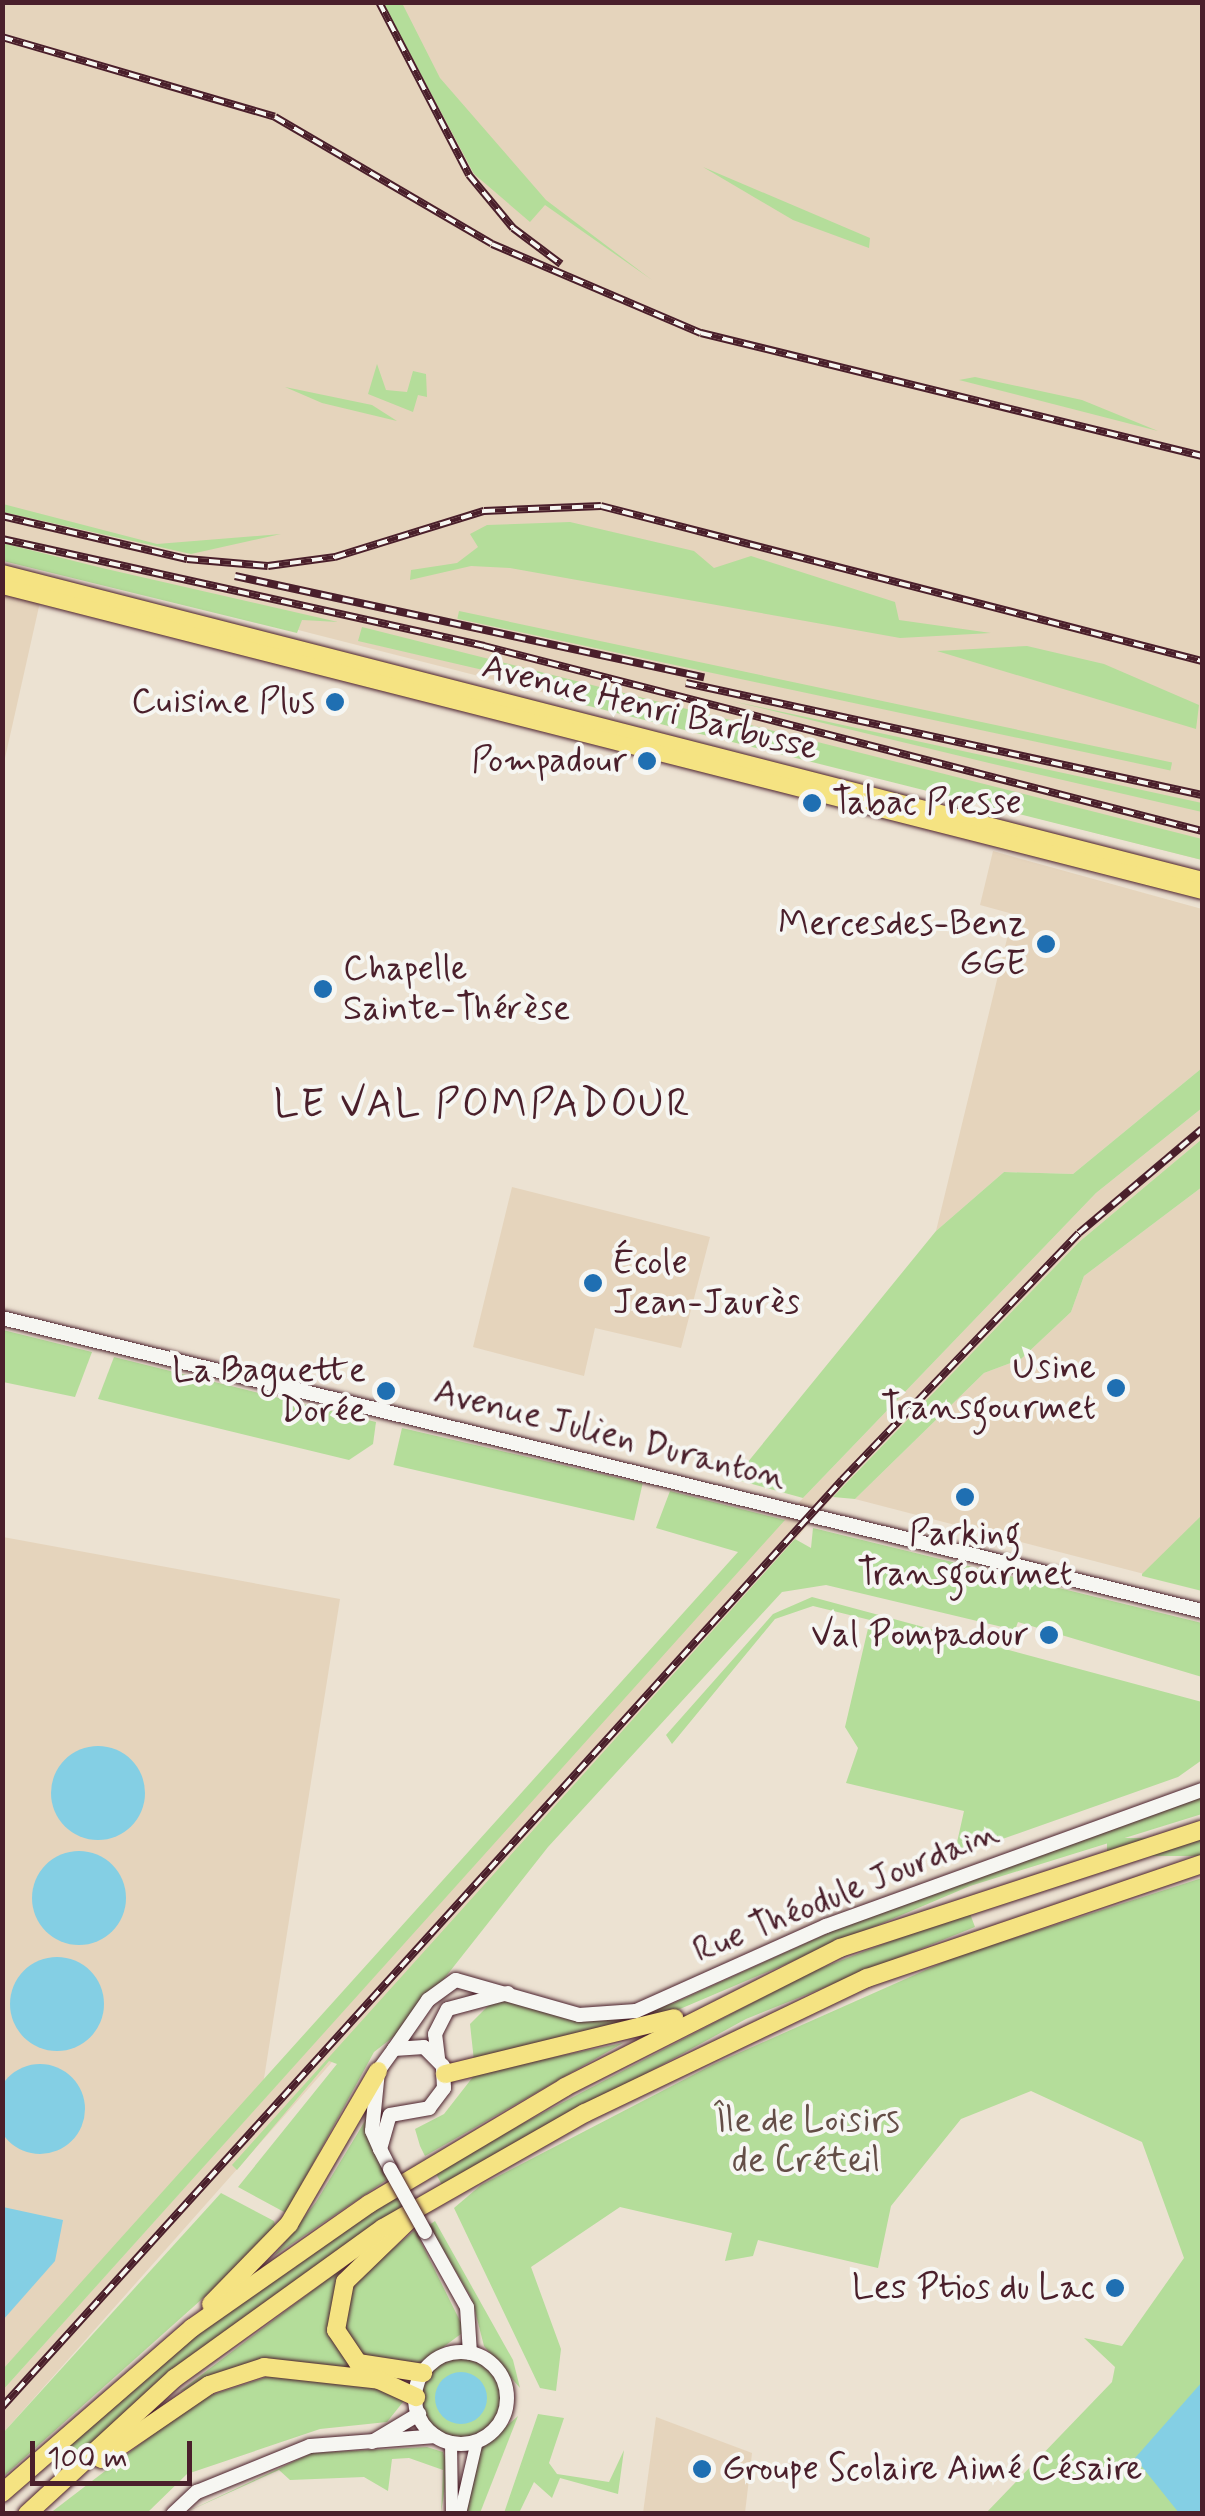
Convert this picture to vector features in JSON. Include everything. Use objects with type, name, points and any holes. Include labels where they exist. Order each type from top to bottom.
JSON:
[{"type":"highway","points":[[192,2328],[435,2161],[699,2014],[840,1948],[1039,1876],[1202,1830]]},
{"type":"highway","points":[[28,2514],[175,2378],[414,2213],[585,2112],[800,2006],[1041,1911],[1200,1865]]},
{"type":"highway","points":[[442,2066],[699,2014]]},
{"type":"highway","points":[[2,2493],[192,2328],[288,2224],[378,2071]]},
{"type":"highway","points":[[414,2213],[345,2282],[336,2330],[358,2363],[423,2373]]},
{"type":"highway","points":[[51,2491],[209,2385],[264,2367],[379,2380],[417,2406]]},
{"type":"main road","points":[[2,572],[86,600]]},
{"type":"main road","points":[[2,586],[86,600]]},
{"type":"main road","name":"Avenue Henri Barbusse","points":[[86,600],[1202,879]]},
{"type":"main road","name":"Avenue Henri Barbusse","points":[[86,600],[384,684],[1202,891]]},
{"type":"main road","points":[[384,684],[406,678]]},
{"type":"main road","name":"Avenue Julien Duranton","points":[[2,1318],[1202,1611]]},
{"type":"main road","name":"Rue Théodule Jourdain","points":[[378,2071],[442,1987],[471,1980],[579,2015],[636,2011],[844,1919],[1202,1790]]},
{"type":"main road","points":[[380,2149],[390,2115],[428,2108],[442,2066],[435,2034],[448,2009],[508,1993]]},
{"type":"main road","points":[[394,2049],[418,2045],[442,2066]]},
{"type":"main road","points":[[378,2071],[372,2131],[467,2307],[470,2353]]},
{"type":"main road","points":[[172,2514],[197,2492],[310,2446],[371,2442],[436,2436],[451,2442],[476,2441],[498,2425],[507,2400],[493,2364],[470,2353],[444,2356],[423,2373],[417,2406],[371,2442]]},
{"type":"main road","points":[[417,2406],[436,2436]]},
{"type":"street","points":[[460,2514],[476,2441]]},
{"type":"street","points":[[451,2442],[452,2514]]},
{"type":"shaded area","points":[[2,3],[1202,3],[1202,860],[3,555]]},
{"type":"shaded area","points":[[3,595],[40,602],[3,767]]},
{"type":"shaded area","points":[[993,851],[1202,909],[1202,1068],[1073,1174],[1004,1172],[936,1231],[1013,914],[980,905]]},
{"type":"shaded area","points":[[1202,1108],[1202,1139],[1079,1242],[833,1497],[3,2433],[3,2390],[803,1498],[1096,1193]]},
{"type":"shaded area","name":"École Jean-Jaurès","points":[[512,1187],[710,1237],[681,1348],[595,1328],[584,1376],[473,1347]]},
{"type":"shaded area","points":[[1202,1187],[1202,1589],[855,1499],[984,1373],[1021,1359],[1071,1312],[1084,1276]]},
{"type":"shaded area","points":[[3,1537],[340,1599],[262,2091],[3,2369]]},
{"type":"shaded area","name":"Groupe Scolaire Aimé Césaire","points":[[656,2417],[752,2453],[745,2513],[643,2513]]},
{"type":"green space","points":[[383,3],[402,3],[440,78],[546,200],[652,280],[545,205],[530,222],[474,174]]},
{"type":"green space","points":[[703,167],[870,238],[869,248],[793,220]]},
{"type":"green space","points":[[377,364],[386,390],[407,392],[413,371],[426,374],[427,397],[418,395],[413,412],[368,394]]},
{"type":"green space","points":[[975,377],[1082,400],[1158,431],[959,380]]},
{"type":"green space","points":[[285,387],[372,405],[397,421],[322,403]]},
{"type":"green space","points":[[3,504],[157,544],[281,534],[191,554],[3,512]]},
{"type":"green space","points":[[570,522],[694,551],[714,568],[751,556],[895,602],[899,620],[991,633],[900,638],[510,568],[471,566],[410,580],[411,570],[457,563],[478,547],[470,534],[487,525]]},
{"type":"green space","points":[[2,543],[338,622],[302,620],[297,633],[3,561]]},
{"type":"green space","points":[[459,611],[1172,763],[1170,770],[457,619]]},
{"type":"green space","points":[[362,627],[1202,839],[1202,860],[557,698],[548,685],[358,641]]},
{"type":"green space","points":[[1027,646],[1104,664],[1199,705],[1196,729],[937,651]]},
{"type":"green space","points":[[732,701],[1202,803],[1202,812],[989,763]]},
{"type":"green space","points":[[1202,1068],[1202,1108],[1096,1193],[803,1498],[734,1479],[936,1231],[1004,1172],[1073,1174]]},
{"type":"green space","points":[[1202,1139],[1202,1187],[1084,1276],[1071,1312],[1021,1359],[984,1373],[855,1499],[833,1497],[1079,1242]]},
{"type":"green space","points":[[3,1330],[92,1352],[75,1397],[3,1382]]},
{"type":"green space","points":[[114,1357],[376,1422],[373,1444],[349,1460],[98,1399]]},
{"type":"green space","points":[[402,1428],[643,1484],[634,1521],[393,1465]]},
{"type":"green space","points":[[670,1491],[785,1520],[3,2390],[3,2369],[738,1552],[656,1528]]},
{"type":"green space","points":[[1202,1515],[1202,1591],[1142,1576],[1142,1574]]},
{"type":"green space","points":[[813,1528],[1202,1623],[1202,1677],[1018,1622],[1015,1630],[826,1585],[782,1592],[548,1847],[406,2027],[374,2052],[286,2213],[238,2187],[337,2064],[329,2061],[237,2170],[232,2165],[795,1539],[811,1548]]},
{"type":"green space","points":[[812,1597],[1202,1702],[1202,1760],[1178,1777],[954,1856],[964,1811],[846,1783],[858,1748],[845,1727],[870,1620],[813,1606],[775,1619],[672,1744],[666,1735],[773,1614]]},
{"type":"green space","points":[[1202,1796],[1202,1814],[970,1886],[654,2020],[474,2061],[470,2024],[496,1998],[598,2021],[674,2003],[877,1911]]},
{"type":"green space","points":[[1107,1838],[1202,1838],[1202,1856],[1107,1856]]},
{"type":"green space","name":"Île de Loisirs de Créteil","points":[[1202,1878],[1202,2513],[986,2513],[1112,2382],[1115,2367],[1084,2338],[1122,2346],[1184,2258],[1142,2142],[1031,2091],[961,2119],[891,2206],[878,2268],[758,2240],[753,2256],[725,2261],[732,2233],[620,2207],[531,2267],[561,2349],[556,2391],[540,2388],[454,2208],[481,2185],[714,2064],[955,1957]]},
{"type":"green space","points":[[969,1911],[975,1927],[746,2019],[442,2185],[434,2170],[811,1972]]},
{"type":"green space","points":[[623,2043],[425,2156],[415,2129],[444,2114],[476,2073]]},
{"type":"green space","points":[[368,2116],[388,2179],[274,2256],[316,2202]]},
{"type":"green space","points":[[221,2193],[274,2221],[277,2232],[3,2477],[3,2433]]},
{"type":"green space","points":[[396,2194],[403,2208],[79,2456],[68,2443],[188,2342]]},
{"type":"green space","points":[[435,2221],[513,2360],[520,2388],[484,2346],[472,2299],[429,2225]]},
{"type":"green space","points":[[415,2230],[465,2331],[419,2365],[392,2369],[356,2352],[342,2321],[353,2282]]},
{"type":"green space","points":[[341,2269],[330,2326],[360,2370],[302,2363],[180,2391]]},
{"type":"green space","points":[[461,2358],[476,2361],[489,2370],[498,2383],[498,2413],[489,2426],[476,2435],[461,2438],[446,2435],[433,2426],[424,2413],[421,2398],[424,2383],[433,2370],[446,2361]]},
{"type":"green space","points":[[270,2376],[402,2389],[407,2397],[387,2422],[320,2429],[187,2474],[147,2513],[49,2514],[199,2399]]},
{"type":"green space","points":[[538,2414],[564,2418],[549,2463],[557,2474],[609,2482],[624,2450],[618,2494],[560,2478],[552,2498],[534,2482],[519,2513],[504,2513]]},
{"type":"green space","points":[[518,2416],[480,2513],[466,2514],[479,2450]]},
{"type":"green space","points":[[427,2447],[443,2452],[448,2468],[441,2513],[443,2470],[409,2458],[392,2459],[388,2491],[364,2477],[290,2480],[279,2470],[182,2514],[312,2453]]},
{"type":"water","points":[[98,1746],[116,1750],[131,1760],[141,1775],[145,1793],[141,1811],[131,1826],[116,1836],[98,1840],[80,1836],[65,1826],[55,1811],[51,1793],[55,1775],[65,1760],[80,1750]]},
{"type":"water","points":[[79,1851],[97,1855],[112,1865],[122,1880],[126,1898],[122,1916],[112,1931],[97,1941],[79,1945],[61,1941],[46,1931],[36,1916],[32,1898],[36,1880],[46,1865],[61,1855]]},
{"type":"water","points":[[57,1957],[75,1961],[90,1971],[100,1986],[104,2004],[100,2022],[90,2037],[75,2047],[57,2051],[39,2047],[24,2037],[14,2022],[10,2004],[14,1986],[24,1971],[39,1961]]},
{"type":"water","points":[[40,2064],[72,2077],[85,2109],[72,2141],[40,2154],[8,2141],[-5,2109],[8,2077]]},
{"type":"water","points":[[3,2207],[63,2220],[55,2261],[3,2320]]},
{"type":"water","points":[[461,2372],[479,2380],[487,2398],[479,2416],[461,2424],[443,2416],[435,2398],[443,2380]]},
{"type":"water","points":[[1202,2382],[1202,2513],[1179,2513],[1135,2458]]},
{"type":"railway","points":[[379,2],[469,175],[513,228],[561,264]]},
{"type":"railway","points":[[2,37],[275,117],[492,244],[701,333],[1202,456]]},
{"type":"railway","points":[[2,516],[187,559],[268,566],[335,557],[484,511],[601,506],[1202,661]]},
{"type":"railway","points":[[2,539],[484,646],[1202,831]]},
{"type":"railway","points":[[235,576],[704,677]]},
{"type":"railway","points":[[686,683],[1202,795]]},
{"type":"railway","points":[[2,2407],[842,1480],[1079,1233],[1202,1129]]},
{"type":"place","name":"Cuisine Plus","points":[[335,702]]},
{"type":"place","name":"Pompadour","points":[[647,761]]},
{"type":"place","name":"Tabac Presse","points":[[812,803]]},
{"type":"place","name":"Mercesdes-Benz GGE","points":[[1046,944]]},
{"type":"place","name":"Chapelle Sainte-Thérèse","points":[[323,989]]},
{"type":"place","name":"École Jean-Jaurès","points":[[593,1283]]},
{"type":"place","name":"Usine Transgourmet","points":[[1116,1388]]},
{"type":"place","name":"La Baguette Dorée","points":[[386,1391]]},
{"type":"place","name":"Parking Transgourmet","points":[[965,1497]]},
{"type":"place","name":"Val Pompadour","points":[[1049,1635]]},
{"type":"place","name":"Les Ptios du Lac","points":[[1115,2288]]},
{"type":"place","name":"Groupe Scolaire Aimé Césaire","points":[[702,2469]]},
{"type":"district","name":"LE VAL POMPADOUR","points":[[483,1105]]}]
